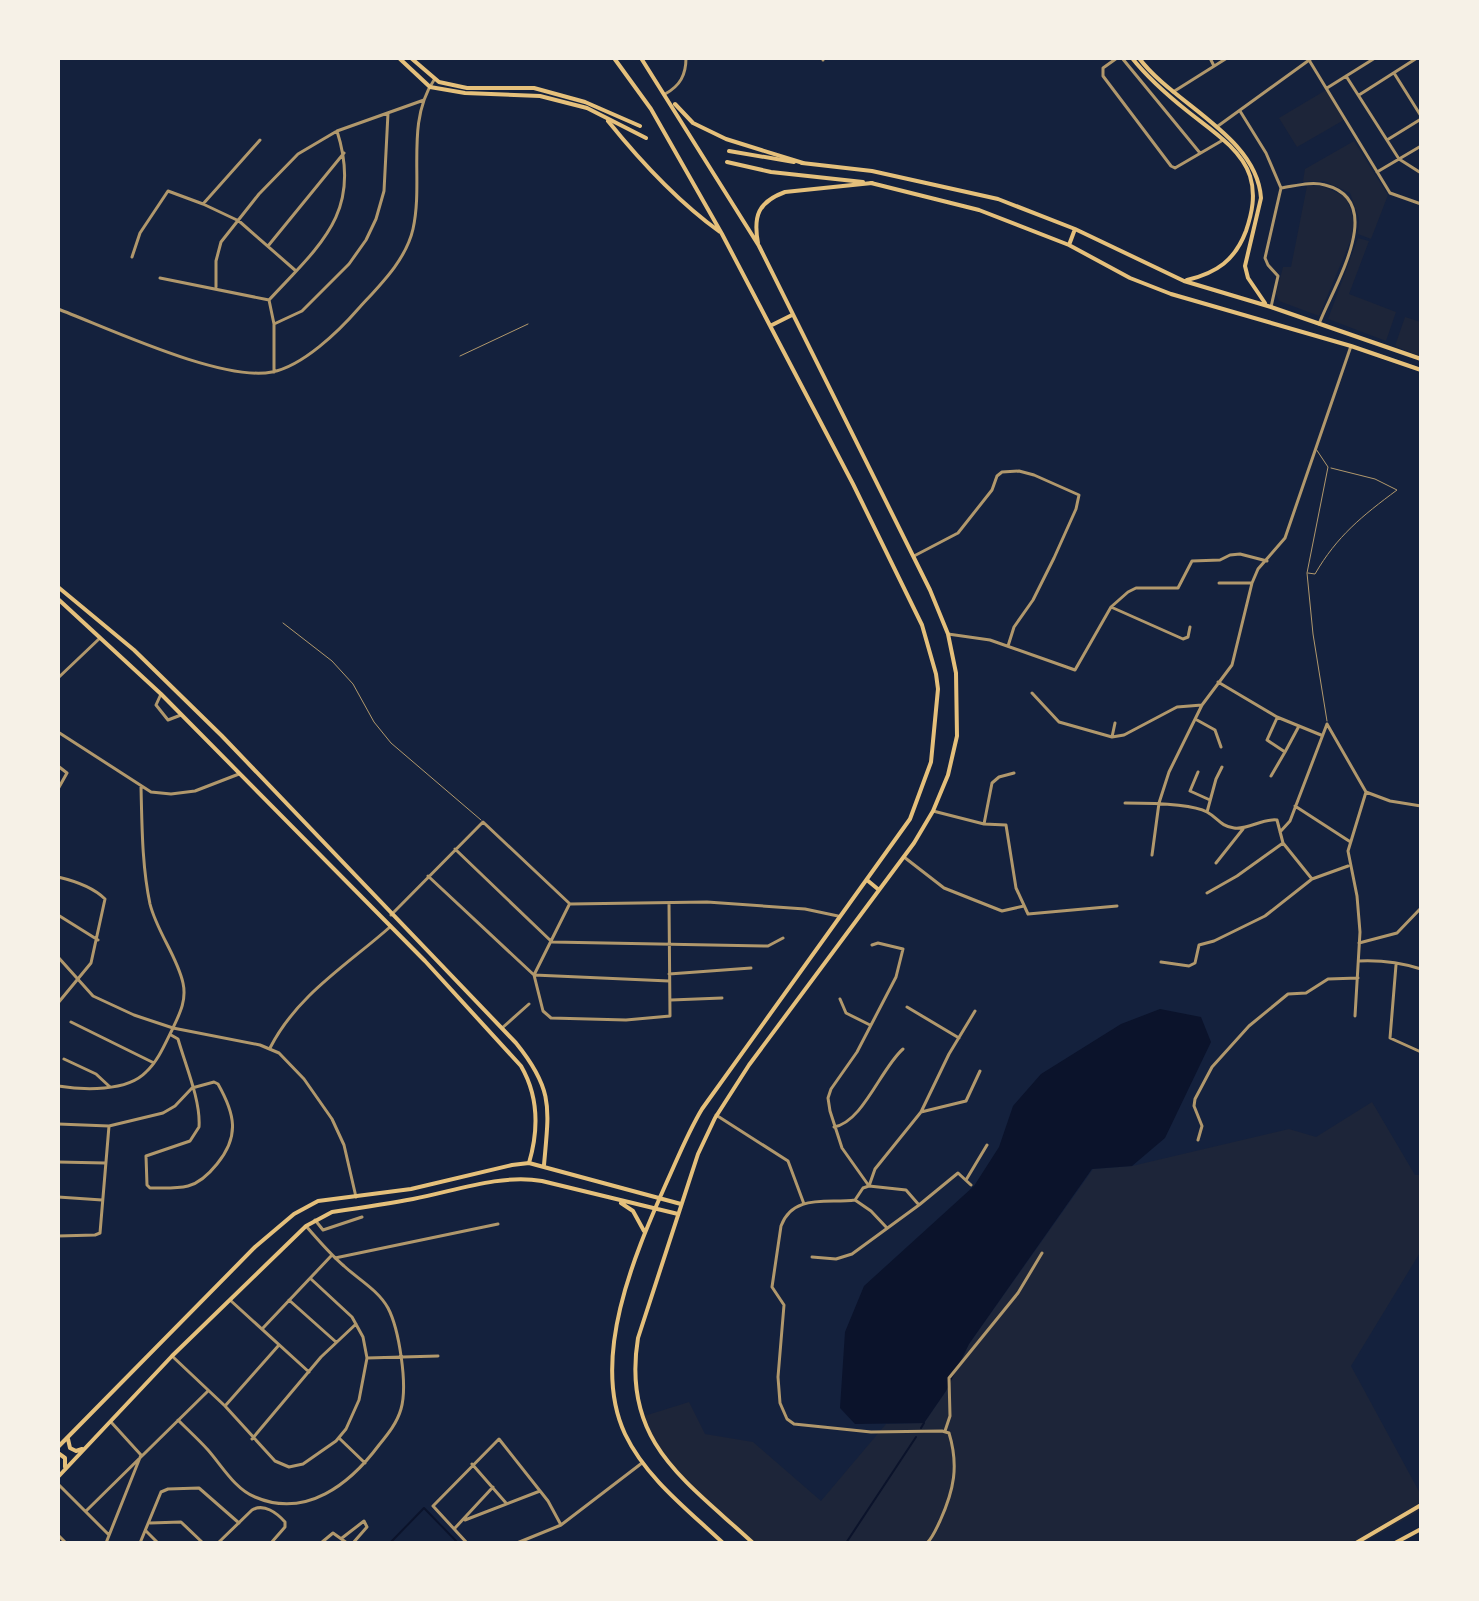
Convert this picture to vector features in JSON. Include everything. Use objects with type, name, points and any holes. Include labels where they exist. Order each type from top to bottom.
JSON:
[{"type":"main road","points":[[399,58],[430,87],[465,93],[540,96],[587,108],[646,138]]},
{"type":"main road","points":[[411,58],[434,80],[467,88],[534,88],[585,102],[640,126]]},
{"type":"main road","points":[[614,58],[651,109],[772,326],[915,609],[936,674],[934,741],[926,779],[910,819],[685,1137],[644,1231],[622,1306],[612,1379],[619,1419],[642,1463],[723,1543]]},
{"type":"main road","points":[[641,58],[759,246],[930,590],[948,634],[958,692],[957,741],[948,775],[933,811],[904,857],[749,1065],[716,1115],[698,1154],[638,1338],[635,1355],[636,1399],[640,1416],[660,1454],[674,1471],[753,1543]]},
{"type":"main road","points":[[1132,58],[1152,81],[1223,140],[1249,173],[1254,199],[1239,250],[1212,271],[1184,281]]},
{"type":"main road","points":[[1139,58],[1245,157],[1261,189],[1259,211],[1245,266],[1248,278],[1269,306]]},
{"type":"main road","points":[[666,96],[699,127],[726,139],[803,163]]},
{"type":"main road","points":[[608,121],[654,175],[692,212],[722,234]]},
{"type":"main road","points":[[729,151],[901,177],[998,199],[1075,229],[1184,281],[1269,306],[1421,359]]},
{"type":"main road","points":[[727,162],[771,172],[872,183],[979,210],[1069,245],[1130,278],[1171,294],[1351,346],[1421,370]]},
{"type":"main road","points":[[898,189],[901,177]]},
{"type":"main road","points":[[759,246],[755,225],[762,205],[771,197],[785,192],[872,183]]},
{"type":"main road","points":[[1069,245],[1075,229]]},
{"type":"main road","points":[[772,326],[792,315]]},
{"type":"main road","points":[[58,587],[134,650],[222,736],[502,1028],[533,1066],[549,1104],[544,1165]]},
{"type":"main road","points":[[58,599],[161,694],[425,961],[505,1048],[527,1076],[534,1097],[536,1122],[529,1163]]},
{"type":"main road","points":[[211,746],[222,736]]},
{"type":"main road","points":[[867,880],[879,890]]},
{"type":"main road","points":[[425,961],[433,954]]},
{"type":"main road","points":[[58,1447],[215,1286],[277,1227],[313,1202],[411,1189],[529,1163],[681,1204]]},
{"type":"main road","points":[[58,1477],[172,1356],[306,1226],[332,1212],[510,1179],[542,1181],[678,1214]]},
{"type":"main road","points":[[617,1201],[633,1211],[644,1231]]},
{"type":"main road","points":[[70,1435],[70,1448],[79,1451],[84,1448]]},
{"type":"main road","points":[[58,1453],[66,1461],[63,1471]]},
{"type":"main road","points":[[1356,1543],[1421,1505]]},
{"type":"main road","points":[[1395,1543],[1421,1529]]},
{"type":"street","points":[[666,96],[679,84],[686,69],[686,58]]},
{"type":"street","points":[[1200,153],[1119,58],[1103,68],[1103,76],[1168,163],[1175,168],[1223,140]]},
{"type":"street","points":[[1210,58],[1214,66]]},
{"type":"street","points":[[1173,92],[1227,58]]},
{"type":"street","points":[[1325,89],[1375,58]]},
{"type":"street","points":[[1359,95],[1417,58],[1421,64]]},
{"type":"street","points":[[1216,127],[1311,59],[1325,89],[1391,194],[1421,204]]},
{"type":"street","points":[[1387,140],[1421,117],[1394,73]]},
{"type":"street","points":[[1346,76],[1399,159],[1421,173]]},
{"type":"street","points":[[58,309],[214,368],[253,373],[274,372],[334,337],[387,278],[409,244],[414,226],[417,146],[424,100],[434,80]]},
{"type":"street","points":[[1147,88],[1152,81]]},
{"type":"street","points":[[216,287],[217,253],[221,242],[259,194],[298,154],[337,131],[424,100]]},
{"type":"street","points":[[1240,111],[1266,153],[1281,188],[1265,258],[1278,276],[1269,306]]},
{"type":"street","points":[[274,324],[302,311],[349,264],[366,240],[384,191],[388,113]]},
{"type":"street","points":[[269,300],[323,238],[340,210],[347,171],[337,131]]},
{"type":"street","points":[[203,204],[260,140]]},
{"type":"street","points":[[1377,172],[1420,147]]},
{"type":"street","points":[[268,246],[344,152]]},
{"type":"street","points":[[1281,188],[1324,184],[1345,193],[1353,206],[1355,235],[1319,324]]},
{"type":"street","points":[[132,257],[140,233],[164,193],[170,192],[239,221],[296,271]]},
{"type":"street","points":[[160,278],[269,300]]},
{"type":"street","points":[[269,300],[274,324],[274,372]]},
{"type":"street","points":[[1152,855],[1159,803],[1169,772],[1202,705],[1234,660],[1252,583],[1285,538],[1351,346]]},
{"type":"street","points":[[912,557],[958,533],[992,490],[997,476],[1002,472],[1019,471],[1034,475],[1079,495],[1054,558],[1033,600],[1014,627],[1008,646]]},
{"type":"street","points":[[948,634],[971,636],[1008,646],[1075,670],[1111,607],[1134,589],[1178,588],[1192,561],[1220,560],[1240,554],[1267,561]]},
{"type":"street","points":[[1219,583],[1252,583]]},
{"type":"street","points":[[1111,607],[1183,639],[1188,637],[1190,627]]},
{"type":"street","points":[[58,678],[100,638]]},
{"type":"street","points":[[1218,682],[1277,717],[1322,736]]},
{"type":"street","points":[[1032,693],[1059,722],[1112,737],[1124,735],[1177,707],[1202,705]]},
{"type":"street","points":[[161,694],[156,705],[168,720],[181,715]]},
{"type":"street","points":[[1277,717],[1267,740],[1285,752]]},
{"type":"street","points":[[1195,719],[1215,730],[1221,747]]},
{"type":"street","points":[[1112,737],[1115,723]]},
{"type":"street","points":[[1280,832],[1290,821],[1327,724]]},
{"type":"street","points":[[1327,724],[1366,792],[1390,801],[1421,806]]},
{"type":"street","points":[[1271,776],[1299,726]]},
{"type":"street","points":[[58,732],[141,787],[161,793],[210,788],[239,774]]},
{"type":"street","points":[[58,766],[67,773],[58,789]]},
{"type":"street","points":[[1207,812],[1222,767]]},
{"type":"street","points":[[1198,772],[1190,791],[1210,800]]},
{"type":"street","points":[[984,824],[992,783],[999,777],[1014,773]]},
{"type":"street","points":[[58,1086],[87,1089],[137,1080],[154,1063],[183,1006],[185,995],[177,966],[151,905],[141,787]]},
{"type":"street","points":[[1355,1016],[1359,943],[1357,896],[1348,851],[1366,792]]},
{"type":"street","points":[[1125,803],[1159,803],[1207,812],[1219,824],[1243,829],[1277,820],[1283,843],[1312,879]]},
{"type":"street","points":[[1295,806],[1350,841]]},
{"type":"street","points":[[933,811],[1008,827],[1011,866],[1027,913],[1117,906]]},
{"type":"street","points":[[391,915],[483,822],[570,904],[707,902],[805,909],[839,917]]},
{"type":"street","points":[[1216,863],[1243,829]]},
{"type":"street","points":[[1207,893],[1283,843]]},
{"type":"street","points":[[455,849],[552,942],[768,946],[783,938]]},
{"type":"street","points":[[904,857],[944,888],[1002,911],[1024,906]]},
{"type":"street","points":[[1161,962],[1189,966],[1195,963],[1199,945],[1265,916],[1312,879],[1349,866]]},
{"type":"street","points":[[428,876],[534,975],[543,1011],[551,1018],[626,1020],[670,1016],[669,903]]},
{"type":"street","points":[[58,877],[77,882],[105,899],[91,963],[58,1003]]},
{"type":"street","points":[[534,975],[570,904]]},
{"type":"street","points":[[1359,943],[1397,933],[1421,908]]},
{"type":"street","points":[[58,915],[98,940]]},
{"type":"street","points":[[270,1048],[296,1007],[321,982],[390,927]]},
{"type":"street","points":[[869,1186],[846,1155],[828,1104],[829,1093],[857,1052],[898,974],[904,952],[902,949],[872,945]]},
{"type":"street","points":[[58,957],[77,981],[103,1001],[150,1022],[270,1048],[292,1065],[332,1119],[344,1145],[356,1197]]},
{"type":"street","points":[[1359,961],[1383,960],[1421,969]]},
{"type":"street","points":[[1396,965],[1390,1038],[1421,1052]]},
{"type":"street","points":[[669,974],[751,968]]},
{"type":"street","points":[[534,975],[669,981]]},
{"type":"street","points":[[1198,1140],[1202,1126],[1194,1106],[1195,1099],[1212,1067],[1249,1026],[1288,994],[1306,993],[1328,979],[1358,978]]},
{"type":"street","points":[[671,1000],[722,998]]},
{"type":"street","points":[[840,999],[846,1013],[870,1025]]},
{"type":"street","points":[[502,1028],[529,1004]]},
{"type":"street","points":[[907,1007],[960,1039]]},
{"type":"street","points":[[869,1186],[875,1169],[921,1112],[949,1054],[975,1011]]},
{"type":"street","points":[[71,1022],[154,1063]]},
{"type":"street","points":[[58,1124],[109,1126],[170,1110],[192,1088],[214,1082],[218,1084],[233,1124],[230,1145],[208,1175],[196,1184],[178,1188],[148,1187],[146,1156],[190,1141],[198,1131],[199,1115],[192,1088],[178,1039],[169,1035]]},
{"type":"street","points":[[834,1127],[844,1125],[856,1112],[903,1049]]},
{"type":"street","points":[[64,1059],[96,1074],[110,1087]]},
{"type":"street","points":[[921,1112],[966,1101],[980,1071]]},
{"type":"street","points":[[716,1115],[788,1161],[804,1204]]},
{"type":"street","points":[[58,1236],[99,1234],[109,1126]]},
{"type":"street","points":[[966,1180],[987,1145]]},
{"type":"street","points":[[58,1162],[105,1163]]},
{"type":"street","points":[[812,1257],[836,1259],[848,1256],[958,1173],[971,1185]]},
{"type":"street","points":[[855,1200],[863,1188],[869,1186],[906,1190],[919,1205]]},
{"type":"street","points":[[58,1197],[102,1200]]},
{"type":"street","points":[[887,1228],[855,1200],[813,1200],[782,1221],[772,1287],[784,1305],[778,1377],[780,1403],[785,1416],[794,1424],[855,1430],[949,1433],[953,1449],[953,1489],[927,1543]]},
{"type":"street","points":[[315,1220],[323,1230],[362,1217]]},
{"type":"street","points":[[262,1329],[333,1256],[498,1224]]},
{"type":"street","points":[[178,1420],[239,1486],[255,1497],[276,1503],[298,1504],[322,1496],[366,1463],[391,1430],[401,1408],[404,1386],[402,1358],[387,1307],[306,1226]]},
{"type":"street","points":[[945,1431],[950,1416],[949,1378],[1018,1293],[1042,1253]]},
{"type":"street","points":[[172,1356],[225,1406],[275,1461],[289,1467],[303,1464],[339,1438],[359,1400],[367,1358],[363,1337],[352,1317],[311,1279]]},
{"type":"street","points":[[230,1300],[309,1372]]},
{"type":"street","points":[[289,1300],[336,1342]]},
{"type":"street","points":[[252,1439],[336,1342],[356,1324]]},
{"type":"street","points":[[225,1406],[279,1345]]},
{"type":"street","points":[[367,1358],[438,1356]]},
{"type":"street","points":[[86,1511],[208,1391]]},
{"type":"street","points":[[109,1420],[141,1455]]},
{"type":"street","points":[[339,1438],[366,1463]]},
{"type":"street","points":[[467,1543],[433,1506],[472,1464],[501,1439],[561,1525]]},
{"type":"street","points":[[106,1543],[141,1455]]},
{"type":"street","points":[[517,1543],[561,1525],[642,1463]]},
{"type":"street","points":[[472,1464],[507,1504]]},
{"type":"street","points":[[58,1484],[110,1537]]},
{"type":"street","points":[[140,1543],[163,1490],[196,1487],[239,1523]]},
{"type":"street","points":[[454,1529],[493,1487]]},
{"type":"street","points":[[465,1520],[540,1491]]},
{"type":"street","points":[[218,1543],[255,1508],[269,1510],[283,1519],[286,1525],[271,1543]]},
{"type":"street","points":[[150,1523],[179,1521],[203,1543]]},
{"type":"street","points":[[342,1538],[364,1521],[366,1527],[353,1543]]},
{"type":"street","points":[[146,1531],[158,1543]]},
{"type":"street","points":[[321,1543],[331,1534],[347,1543]]},
{"type":"street","points":[[58,1536],[66,1543]]},
{"type":"street","points":[[434,1543],[443,1543]]},
{"type":"lane","points":[[460,356],[528,324]]},
{"type":"lane","points":[[1307,573],[1315,573],[1328,551],[1349,527],[1397,490],[1375,479],[1328,467],[1315,448]]},
{"type":"lane","points":[[1327,724],[1307,573],[1328,467]]},
{"type":"lane","points":[[283,623],[332,661],[353,684],[380,730],[397,750],[483,822]]},
{"type":"shaded area","points":[[1326,90],[1344,120],[1297,147],[1279,118]]},
{"type":"shaded area","points":[[1354,141],[1388,195],[1371,239],[1358,234],[1359,218],[1350,193],[1324,181],[1303,181],[1305,169]]},
{"type":"shaded area","points":[[1307,186],[1322,186],[1346,197],[1354,220],[1353,235],[1319,316],[1279,301],[1276,294],[1283,267],[1291,267]]},
{"type":"shaded area","points":[[1358,238],[1369,241],[1349,294],[1396,312],[1386,341],[1328,319]]},
{"type":"shaded area","points":[[1405,317],[1421,322],[1421,357],[1395,346]]},
{"type":"shaded area","points":[[1160,1009],[1201,1017],[1211,1042],[1165,1138],[1132,1166],[1092,1169],[969,1344],[946,1391],[924,1423],[855,1424],[840,1408],[845,1332],[864,1286],[974,1186],[999,1147],[1013,1106],[1041,1074],[1121,1024]]},
{"type":"shaded area","points":[[1372,1102],[1415,1175],[1421,1175],[1421,1251],[1351,1366],[1421,1495],[1421,1510],[1363,1543],[753,1543],[676,1470],[641,1417],[689,1402],[705,1434],[753,1442],[821,1501],[886,1424],[924,1423],[946,1391],[969,1344],[1093,1169],[1132,1166],[1289,1129],[1316,1137]]},
{"type":"waterway","points":[[921,1428],[924,1423]]},
{"type":"waterway","points":[[846,1543],[916,1437]]},
{"type":"waterway","points":[[390,1543],[424,1508],[458,1543]]}]
